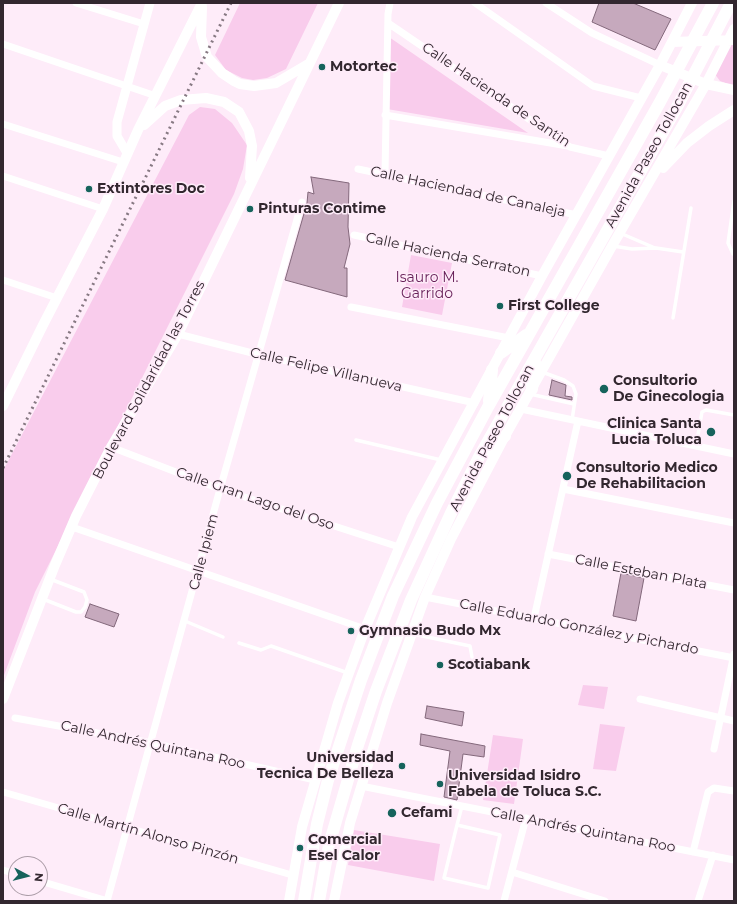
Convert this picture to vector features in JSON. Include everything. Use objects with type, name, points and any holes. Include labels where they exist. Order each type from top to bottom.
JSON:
[{"type":"highway","name":"Avenida Paseo Tollocan","points":[[304,901],[317,824],[323,802],[364,673],[393,596],[437,503],[488,407],[528,333],[660,102],[713,3]]},
{"type":"highway","name":"Avenida Paseo Tollocan","points":[[319,901],[329,845],[341,799],[376,691],[411,600],[479,457],[677,106],[731,3]]},
{"type":"highway","points":[[501,353],[528,333]]},
{"type":"highway","points":[[531,391],[536,355]]},
{"type":"highway","points":[[488,407],[492,370]]},
{"type":"highway","points":[[479,457],[505,436]]},
{"type":"main road","points":[[202,3],[201,37],[207,57],[222,73],[234,81],[240,84],[254,86],[276,83],[310,62]]},
{"type":"main road","points":[[3,406],[7,391],[103,209],[138,130],[202,3]]},
{"type":"main road","name":"Boulevard Solidaridad las Torres","points":[[3,699],[72,527],[111,447],[178,334],[248,186],[340,3]]},
{"type":"main road","points":[[289,901],[292,875],[302,828],[315,780],[349,673],[365,629],[399,547],[418,505],[442,460],[475,403],[542,276],[660,65],[692,3]]},
{"type":"main road","name":"Avenida Paseo Tollocan","points":[[334,901],[350,823],[412,633],[425,597],[463,514],[612,246],[653,178],[731,41],[734,29]]},
{"type":"main road","points":[[672,42],[731,41]]},
{"type":"main road","points":[[660,65],[706,84],[734,90]]},
{"type":"main road","points":[[138,130],[157,112],[172,103],[198,98],[214,99],[232,106],[242,116],[252,140],[248,186]]},
{"type":"main road","points":[[653,178],[687,143],[709,126],[733,112]]},
{"type":"street","points":[[76,3],[144,24]]},
{"type":"street","points":[[125,158],[116,130],[150,3]]},
{"type":"street","points":[[385,174],[385,115],[390,3]]},
{"type":"street","points":[[475,3],[593,86],[641,98]]},
{"type":"street","points":[[546,3],[592,33],[660,65]]},
{"type":"street","name":"Calle Hacienda de Santin","points":[[388,23],[570,147],[609,156]]},
{"type":"street","points":[[3,44],[156,96]]},
{"type":"street","points":[[385,115],[570,147]]},
{"type":"street","points":[[3,124],[125,158]]},
{"type":"street","name":"Calle Haciendad de Canaleja","points":[[358,169],[577,215]]},
{"type":"street","points":[[3,176],[103,209]]},
{"type":"street","name":"Calle Ipiem","points":[[107,901],[186,621],[220,489],[260,355],[302,202]]},
{"type":"street","name":"Calle Hacienda Serraton","points":[[354,235],[542,276]]},
{"type":"street","points":[[3,280],[57,298]]},
{"type":"street","points":[[351,307],[509,338]]},
{"type":"street","name":"Calle Felipe Villanueva","points":[[178,334],[260,355],[475,403]]},
{"type":"street","points":[[521,410],[734,454]]},
{"type":"street","points":[[534,618],[563,489],[575,421]]},
{"type":"street","name":"Calle Gran Lago del Oso","points":[[111,447],[220,489],[399,547]]},
{"type":"street","points":[[563,489],[734,523]]},
{"type":"street","points":[[72,527],[199,573],[365,629]]},
{"type":"street","name":"Calle Esteban Plata","points":[[548,554],[734,590]]},
{"type":"street","name":"Calle Eduardo González y Pichardo","points":[[425,597],[734,656]]},
{"type":"street","points":[[714,749],[734,656]]},
{"type":"street","points":[[640,699],[734,720]]},
{"type":"street","name":"Calle Andrés Quintana Roo","points":[[15,718],[152,743],[315,780]]},
{"type":"street","name":"Calle Andrés Quintana Roo","points":[[361,786],[734,860]]},
{"type":"street","points":[[693,852],[708,792],[714,788],[734,792]]},
{"type":"street","name":"Calle Martín Alonso Pinzón","points":[[3,792],[127,829],[292,875]]},
{"type":"street","points":[[504,901],[526,818]]},
{"type":"street","points":[[698,901],[713,855]]},
{"type":"street","points":[[512,872],[605,901]]},
{"type":"street","points":[[48,883],[107,901]]},
{"type":"lane","points":[[733,254],[728,242],[734,201]]},
{"type":"lane","points":[[673,318],[691,208]]},
{"type":"lane","points":[[620,232],[656,248]]},
{"type":"lane","points":[[612,246],[632,249],[656,248],[684,252]]},
{"type":"lane","points":[[542,372],[564,380],[573,386],[576,394],[574,404],[575,421]]},
{"type":"lane","points":[[531,391],[574,404]]},
{"type":"lane","points":[[695,447],[702,412],[706,410],[734,415]]},
{"type":"lane","points":[[356,440],[442,460]]},
{"type":"lane","points":[[42,599],[76,612],[82,612],[85,607],[87,600],[84,592],[50,579]]},
{"type":"lane","points":[[186,621],[223,637]]},
{"type":"lane","points":[[412,633],[470,646],[472,657]]},
{"type":"lane","points":[[239,643],[261,650],[271,646],[349,673]]},
{"type":"lane","points":[[457,825],[500,835],[488,888],[444,878],[457,825],[462,806]]},
{"type":"green space","points":[[240,3],[318,3],[286,69],[267,78],[253,80],[242,78],[226,70],[215,55]]},
{"type":"green space","points":[[389,37],[528,133],[387,109]]},
{"type":"green space","points":[[734,43],[734,86],[720,81],[714,73],[730,44]]},
{"type":"green space","points":[[200,107],[215,109],[232,123],[247,145],[243,169],[234,194],[35,592],[3,678],[3,471],[189,115]]},
{"type":"green space","name":"Isauro M. Garrido","points":[[411,255],[452,263],[442,315],[402,307]]},
{"type":"green space","points":[[583,685],[608,687],[604,709],[578,705]]},
{"type":"green space","points":[[600,724],[625,727],[616,771],[593,769]]},
{"type":"green space","points":[[493,735],[523,739],[514,804],[483,800]]},
{"type":"green space","points":[[354,830],[440,844],[434,881],[348,865]]},
{"type":"building","points":[[599,3],[633,3],[671,19],[655,50],[592,22]]},
{"type":"building","points":[[311,177],[349,183],[348,227],[350,244],[344,268],[347,268],[347,297],[285,280],[307,203],[308,192],[314,194]]},
{"type":"building","points":[[552,380],[566,385],[565,396],[572,397],[572,400],[549,395]]},
{"type":"building","points":[[621,573],[644,578],[636,621],[613,616]]},
{"type":"building","points":[[90,604],[119,614],[114,627],[85,617]]},
{"type":"building","points":[[427,706],[464,712],[462,726],[425,718]]},
{"type":"building","points":[[421,734],[485,746],[484,757],[463,754],[457,800],[444,797],[450,751],[420,745]]},
{"type":"railway","points":[[3,468],[231,3]]},
{"type":"place","name":"Motortec","points":[[322,67]]},
{"type":"place","name":"Extintores Doc","points":[[89,189]]},
{"type":"place","name":"Pinturas Contime","points":[[250,209]]},
{"type":"place","name":"First College","points":[[500,306]]},
{"type":"place","name":"Consultorio De Ginecologia","points":[[604,389]]},
{"type":"place","name":"Clinica Santa Lucia Toluca","points":[[711,432]]},
{"type":"place","name":"Consultorio Medico De Rehabilitacion","points":[[567,476]]},
{"type":"place","name":"Gymnasio Budo Mx","points":[[351,631]]},
{"type":"place","name":"Scotiabank","points":[[440,665]]},
{"type":"place","name":"Universidad Tecnica De Belleza","points":[[402,766]]},
{"type":"place","name":"Universidad Isidro Fabela de Toluca S.C.","points":[[440,784]]},
{"type":"place","name":"Cefami","points":[[392,813]]},
{"type":"place","name":"Comercial Esel Calor","points":[[300,848]]}]
